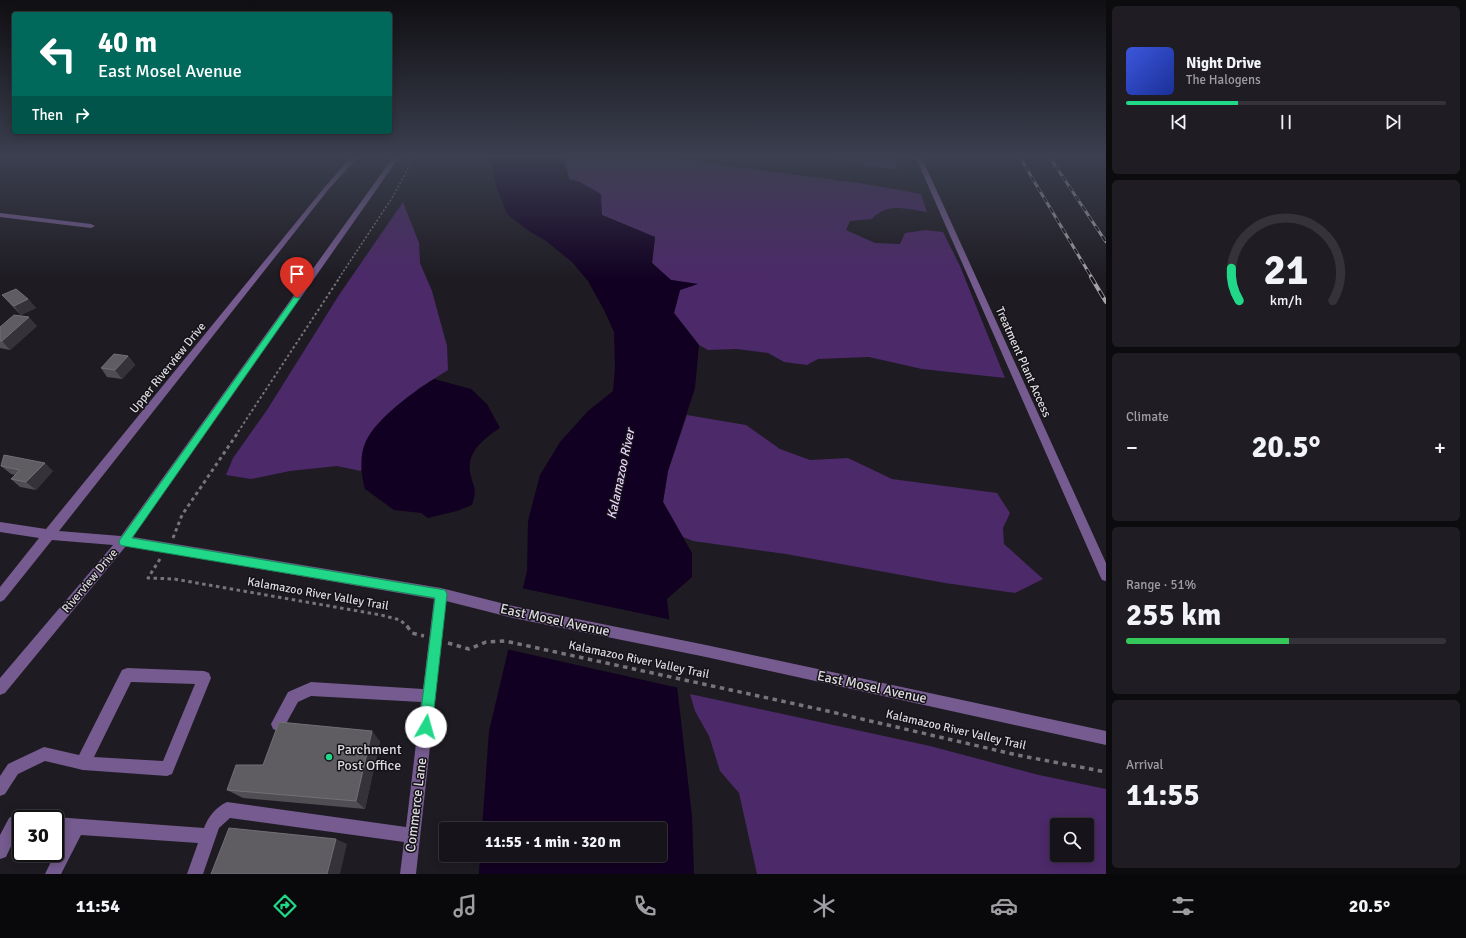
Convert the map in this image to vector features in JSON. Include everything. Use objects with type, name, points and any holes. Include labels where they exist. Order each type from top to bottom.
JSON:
[{"type":"street","name":"Upper Riverview Drive","points":[[0,596],[320,197]]},
{"type":"street","name":"Riverview Drive","points":[[0,688],[124,541],[368,197]]},
{"type":"street","name":"Treatment Plant Access","points":[[936,197],[1106,576]]},
{"type":"street","points":[[0,215],[91,226]]},
{"type":"street","name":"East Mosel Avenue","points":[[0,527],[50,535],[124,541],[442,594],[513,612],[706,651],[1106,738]]},
{"type":"street","name":"Commerce Lane","points":[[408,874],[442,594]]},
{"type":"street","points":[[0,789],[13,769],[44,754],[83,763],[167,769],[204,678],[127,675],[83,763]]},
{"type":"street","points":[[278,724],[293,697],[312,689],[429,696]]},
{"type":"street","points":[[195,874],[213,823],[227,810],[413,836]]},
{"type":"street","points":[[64,826],[209,836]]},
{"type":"street","points":[[0,851],[12,827]]},
{"type":"street","points":[[54,874],[77,827]]},
{"type":"path","name":"Kalamazoo River Valley Trail","points":[[393,197],[237,434],[181,516],[178,530],[148,578],[174,578],[381,615],[400,620],[405,623],[412,633],[469,649],[479,642],[490,640],[505,641],[939,736],[1016,755],[1106,772]]},
{"type":"shaded area","points":[[590,197],[922,197],[927,212],[905,208],[884,210],[872,219],[850,221],[846,230],[875,243],[900,244],[905,233],[926,230],[943,232],[960,266],[1005,378],[922,369],[869,357],[818,359],[807,365],[784,362],[768,353],[737,349],[708,350],[699,345],[674,313],[680,290],[697,284],[671,280],[652,263],[655,237],[602,215]]},
{"type":"shaded area","points":[[403,202],[419,243],[420,263],[432,291],[447,346],[448,370],[418,389],[366,441],[361,471],[337,466],[290,471],[251,479],[226,475],[233,458],[267,410],[339,295]]},
{"type":"shaded area","points":[[687,415],[746,425],[780,449],[810,460],[848,458],[892,479],[997,493],[1010,513],[1003,528],[1004,544],[1043,579],[1015,593],[945,583],[786,554],[693,541],[683,537],[663,502],[668,471]]},
{"type":"shaded area","points":[[690,694],[930,746],[1039,775],[1106,789],[1106,874],[757,874],[739,793],[720,771],[709,736],[695,711]]},
{"type":"water","name":"Kalamazoo River","points":[[500,197],[601,197],[602,215],[655,237],[652,263],[671,280],[698,284],[680,290],[674,313],[699,345],[695,388],[668,471],[663,502],[692,553],[692,577],[667,599],[692,816],[694,874],[479,874],[480,862],[667,862],[667,822],[482,822],[489,731],[527,571],[528,521],[540,475],[560,442],[588,411],[613,391],[615,368],[614,332],[588,281],[572,262],[546,241],[529,231],[507,214]]},
{"type":"water","points":[[434,379],[471,389],[487,404],[500,428],[478,446],[471,458],[470,472],[475,491],[472,505],[457,511],[428,518],[421,513],[394,510],[365,489],[362,478],[362,452],[366,441],[378,423],[406,398]]},
{"type":"pier","points":[[521,588],[672,620],[679,688],[506,649]]},
{"type":"building","points":[[16,289],[28,299],[14,306],[2,295]]},
{"type":"building","points":[[14,315],[29,317],[2,341],[0,341],[0,327]]},
{"type":"building","points":[[114,354],[128,356],[115,370],[101,368]]},
{"type":"building","points":[[4,455],[45,463],[26,482],[11,479],[20,470],[1,466]]},
{"type":"building","name":"Parchment Post Office","points":[[279,722],[372,731],[356,801],[227,790],[236,765],[263,765]]},
{"type":"building","points":[[229,828],[336,839],[327,874],[211,874]]},
{"type":"railway","points":[[1043,197],[1092,278]]},
{"type":"railway","points":[[1076,197],[1106,242]]},
{"type":"railway","points":[[1091,277],[1106,302]]},
{"type":"place","name":"Parchment Post Office","points":[[329,757]]},
{"type":"route","points":[[297,298],[124,541],[442,594],[426,727]]}]
